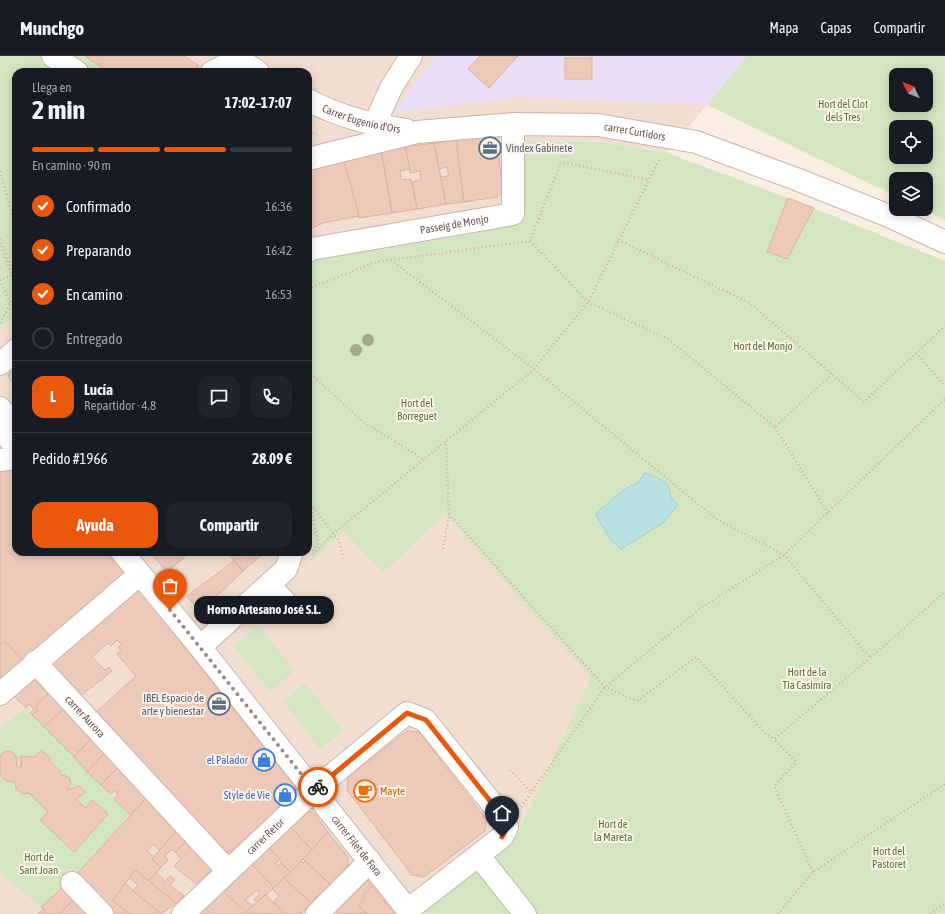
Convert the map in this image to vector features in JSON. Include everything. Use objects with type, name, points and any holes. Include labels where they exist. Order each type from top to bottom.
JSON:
[{"type":"street","points":[[374,126],[391,88],[411,56]]},
{"type":"street","points":[[218,68],[236,57],[252,68]]},
{"type":"street","name":"Carrer Eugenio d'Ors","points":[[312,102],[333,113],[374,126],[417,132]]},
{"type":"street","name":"carrer Curtidors","points":[[312,158],[417,132],[513,124],[598,125],[696,142],[796,179],[889,216],[945,242]]},
{"type":"street","name":"Passeig de Monjo","points":[[312,250],[513,214],[513,124]]},
{"type":"street","points":[[0,408],[12,422]]},
{"type":"street","points":[[0,429],[12,442]]},
{"type":"street","points":[[0,460],[12,458]]},
{"type":"street","name":"carrer Filet de Fora","points":[[125,556],[200,647],[410,912]]},
{"type":"street","points":[[200,647],[286,569],[291,556]]},
{"type":"street","points":[[0,694],[35,662],[140,574]]},
{"type":"street","points":[[269,585],[285,602]]},
{"type":"street","name":"carrer Aurora","points":[[35,662],[228,871]]},
{"type":"street","name":"carrer Retor","points":[[183,914],[314,790],[407,713],[426,720],[502,816],[507,827]]},
{"type":"street","points":[[410,912],[502,837],[507,827]]},
{"type":"street","points":[[479,856],[525,914]]},
{"type":"street","points":[[317,914],[370,861]]},
{"type":"street","points":[[72,883],[102,914]]},
{"type":"path","points":[[312,555],[333,534],[534,369],[588,302],[670,138]]},
{"type":"path","points":[[0,171],[12,214]]},
{"type":"path","points":[[0,239],[12,267]]},
{"type":"path","points":[[618,240],[750,303],[864,402],[945,326]]},
{"type":"path","points":[[530,241],[588,302],[668,339],[775,427],[828,513]]},
{"type":"path","points":[[0,246],[12,275],[0,280],[10,304]]},
{"type":"path","points":[[312,287],[376,262],[391,260],[534,369],[715,518],[784,555],[870,658]]},
{"type":"path","points":[[0,323],[12,300]]},
{"type":"path","points":[[916,353],[945,386]]},
{"type":"path","points":[[312,374],[362,421],[423,459]]},
{"type":"path","points":[[775,427],[832,374]]},
{"type":"path","points":[[507,827],[605,687],[702,607],[784,555],[945,399]]},
{"type":"path","points":[[443,549],[449,514],[446,441]]},
{"type":"path","points":[[312,506],[339,541],[344,560]]},
{"type":"path","points":[[312,553],[318,543],[312,516],[314,509]]},
{"type":"path","points":[[449,514],[605,687],[637,701],[696,657],[766,734],[796,762],[774,786],[813,872]]},
{"type":"path","points":[[774,740],[945,592]]},
{"type":"path","points":[[510,770],[531,792]]},
{"type":"path","points":[[778,914],[813,872],[945,784]]},
{"type":"path","points":[[930,914],[945,903]]},
{"type":"shaded area","points":[[0,56],[747,56],[667,153],[601,142],[522,141],[524,200],[519,218],[312,259],[312,68],[12,68],[12,556],[312,556],[312,533],[313,535],[312,561],[343,531],[383,573],[445,515],[592,678],[518,832],[499,850],[423,909],[427,914],[0,914]]},
{"type":"shaded area","points":[[435,56],[747,56],[707,105],[516,97],[393,113]]},
{"type":"green space","points":[[0,56],[88,56],[106,68],[12,68],[12,319],[0,326]]},
{"type":"green space","name":"Hort del Clot dels Tres","points":[[747,56],[945,56],[945,220],[933,214],[933,172],[889,172],[889,193],[707,105]]},
{"type":"green space","points":[[522,141],[601,142],[667,153],[788,198],[945,261],[945,914],[427,914],[423,909],[499,850],[518,832],[591,678],[445,515],[383,573],[343,531],[312,561],[312,259],[519,218],[524,200]]},
{"type":"green space","points":[[258,625],[295,671],[270,691],[233,646]]},
{"type":"green space","points":[[305,683],[343,731],[320,749],[283,701]]},
{"type":"green space","name":"Hort de Sant Joan","points":[[26,708],[131,815],[75,876],[41,907],[0,873],[0,775],[6,781],[15,782],[16,789],[22,794],[29,793],[48,812],[40,820],[74,852],[108,814],[93,800],[86,808],[76,800],[85,792],[79,786],[67,790],[71,782],[64,775],[61,776],[49,760],[51,758],[42,750],[27,763],[17,767],[16,756],[11,751],[5,751],[0,757],[0,728]]},
{"type":"water","points":[[645,473],[664,481],[668,486],[672,498],[678,505],[663,523],[621,549],[611,540],[595,514],[626,488],[636,484]]},
{"type":"building","points":[[85,56],[184,56],[199,66],[198,68],[103,68]]},
{"type":"building","points":[[480,56],[518,56],[489,88],[468,69]]},
{"type":"building","points":[[565,58],[592,58],[592,79],[565,79]]},
{"type":"building","points":[[491,136],[497,142],[503,191],[497,197],[464,202],[456,140]]},
{"type":"building","points":[[456,140],[464,202],[446,204],[440,177],[449,176],[447,167],[439,169],[434,143]]},
{"type":"building","points":[[434,143],[446,204],[417,209],[412,182],[421,180],[420,171],[410,173],[405,147]]},
{"type":"building","points":[[405,147],[410,169],[400,171],[401,180],[411,179],[417,209],[392,213],[381,150]]},
{"type":"building","points":[[381,150],[392,213],[359,218],[343,157]]},
{"type":"building","points":[[343,157],[359,216],[323,223],[312,228],[312,164]]},
{"type":"building","points":[[788,198],[814,208],[787,259],[767,252]]},
{"type":"building","points":[[12,367],[12,382],[8,377]]},
{"type":"building","points":[[12,462],[12,556],[109,556],[123,571],[123,576],[24,662],[5,641],[0,645],[0,463]]},
{"type":"building","points":[[153,556],[185,556],[167,572]]},
{"type":"building","points":[[230,556],[260,556],[243,571]]},
{"type":"building","points":[[234,561],[243,571],[205,607],[195,606],[187,596]]},
{"type":"building","points":[[138,588],[296,788],[294,795],[230,852],[223,852],[94,714],[136,676],[117,654],[121,650],[118,647],[122,645],[117,640],[111,646],[108,643],[92,657],[105,670],[109,667],[112,671],[78,698],[47,665]]},
{"type":"building","points":[[5,641],[24,662],[0,684],[0,645]]},
{"type":"building","points":[[34,671],[52,690],[35,707],[38,710],[32,715],[30,713],[34,709],[29,704],[26,708],[10,692]]},
{"type":"building","points":[[52,690],[67,706],[44,727],[32,715],[38,710],[35,707]]},
{"type":"building","points":[[67,706],[95,735],[74,757],[44,727]]},
{"type":"building","points":[[407,731],[419,732],[486,819],[485,831],[424,877],[412,875],[347,790],[348,777]]},
{"type":"building","points":[[95,735],[108,749],[87,772],[74,757]]},
{"type":"building","points":[[108,749],[122,763],[101,785],[87,772]]},
{"type":"building","points":[[41,750],[51,758],[49,760],[61,772],[61,776],[64,775],[69,778],[71,782],[67,790],[79,786],[85,792],[76,800],[86,808],[92,800],[108,814],[74,852],[40,820],[48,812],[29,793],[22,794],[16,789],[15,782],[6,781],[0,775],[0,757],[5,751],[11,751],[16,756],[17,767],[21,767],[21,756],[35,757]]},
{"type":"building","points":[[122,763],[150,794],[131,815],[114,799],[118,794],[115,791],[111,794],[101,785]]},
{"type":"building","points":[[150,794],[180,827],[160,850],[153,844],[147,851],[154,857],[152,859],[161,867],[149,881],[135,870],[113,901],[130,914],[111,914],[75,876]]},
{"type":"building","points":[[302,811],[313,812],[328,832],[312,850],[288,824]]},
{"type":"building","points":[[288,824],[312,850],[290,872],[265,844]]},
{"type":"building","points":[[180,827],[191,837],[175,852],[172,849],[165,856],[168,860],[161,867],[152,859]]},
{"type":"building","points":[[328,832],[348,857],[348,867],[331,885],[303,859]]},
{"type":"building","points":[[191,837],[216,866],[196,884],[174,866],[181,859],[175,852]]},
{"type":"building","points":[[265,844],[280,859],[276,863],[279,866],[281,863],[290,872],[274,888],[249,861]]},
{"type":"building","points":[[249,861],[274,888],[257,902],[254,900],[260,894],[257,890],[245,900],[253,906],[245,913],[217,885]]},
{"type":"building","points":[[301,861],[303,863],[305,861],[331,885],[311,903],[284,878]]},
{"type":"building","points":[[135,870],[176,903],[161,914],[133,891],[138,885],[129,878]]},
{"type":"building","points":[[156,873],[165,881],[170,876],[175,880],[170,885],[184,896],[176,903],[149,881]]},
{"type":"building","points":[[364,876],[372,886],[363,895],[365,898],[358,906],[366,913],[338,914],[329,906]]},
{"type":"building","points":[[284,878],[311,903],[301,914],[285,914],[274,902],[279,896],[272,889]]},
{"type":"building","points":[[125,883],[161,914],[130,914],[113,901]]},
{"type":"building","points":[[65,885],[77,896],[60,914],[49,914],[41,907]]},
{"type":"building","points":[[372,886],[395,914],[364,914],[366,913],[358,906],[365,898],[363,895]]},
{"type":"building","points":[[220,888],[247,914],[211,914],[202,905]]},
{"type":"building","points":[[266,895],[285,914],[245,913],[257,902]]},
{"type":"building","points":[[77,896],[96,914],[60,914]]},
{"type":"building","points":[[200,903],[211,914],[188,914]]},
{"type":"building","points":[[43,909],[49,914],[38,914]]},
{"type":"way so far","points":[[170,610],[314,790],[318,787]]},
{"type":"place","name":"Vindex Gabinete","points":[[490,148]]},
{"type":"place","name":"Horno Artesano José S.L.","points":[[170,610]]},
{"type":"place","name":"IBEL Espacio de arte y bienestar","points":[[219,704]]},
{"type":"place","name":"el Palador","points":[[264,760]]},
{"type":"place","name":"Mayte","points":[[365,791]]},
{"type":"place","name":"Style de Vie","points":[[285,795]]},
{"type":"route","points":[[318,787],[407,713],[426,720],[502,816],[507,827],[502,837]]},
{"type":"park label","name":"Hort del Monjo","points":[[763,346]]},
{"type":"park label","name":"Hort del Borreguet","points":[[417,409]]},
{"type":"park label","name":"Hort de la Tia Casimira","points":[[807,678]]},
{"type":"park label","name":"Hort de la Mareta","points":[[613,830]]},
{"type":"park label","name":"Hort del Pastoret","points":[[889,857]]}]
